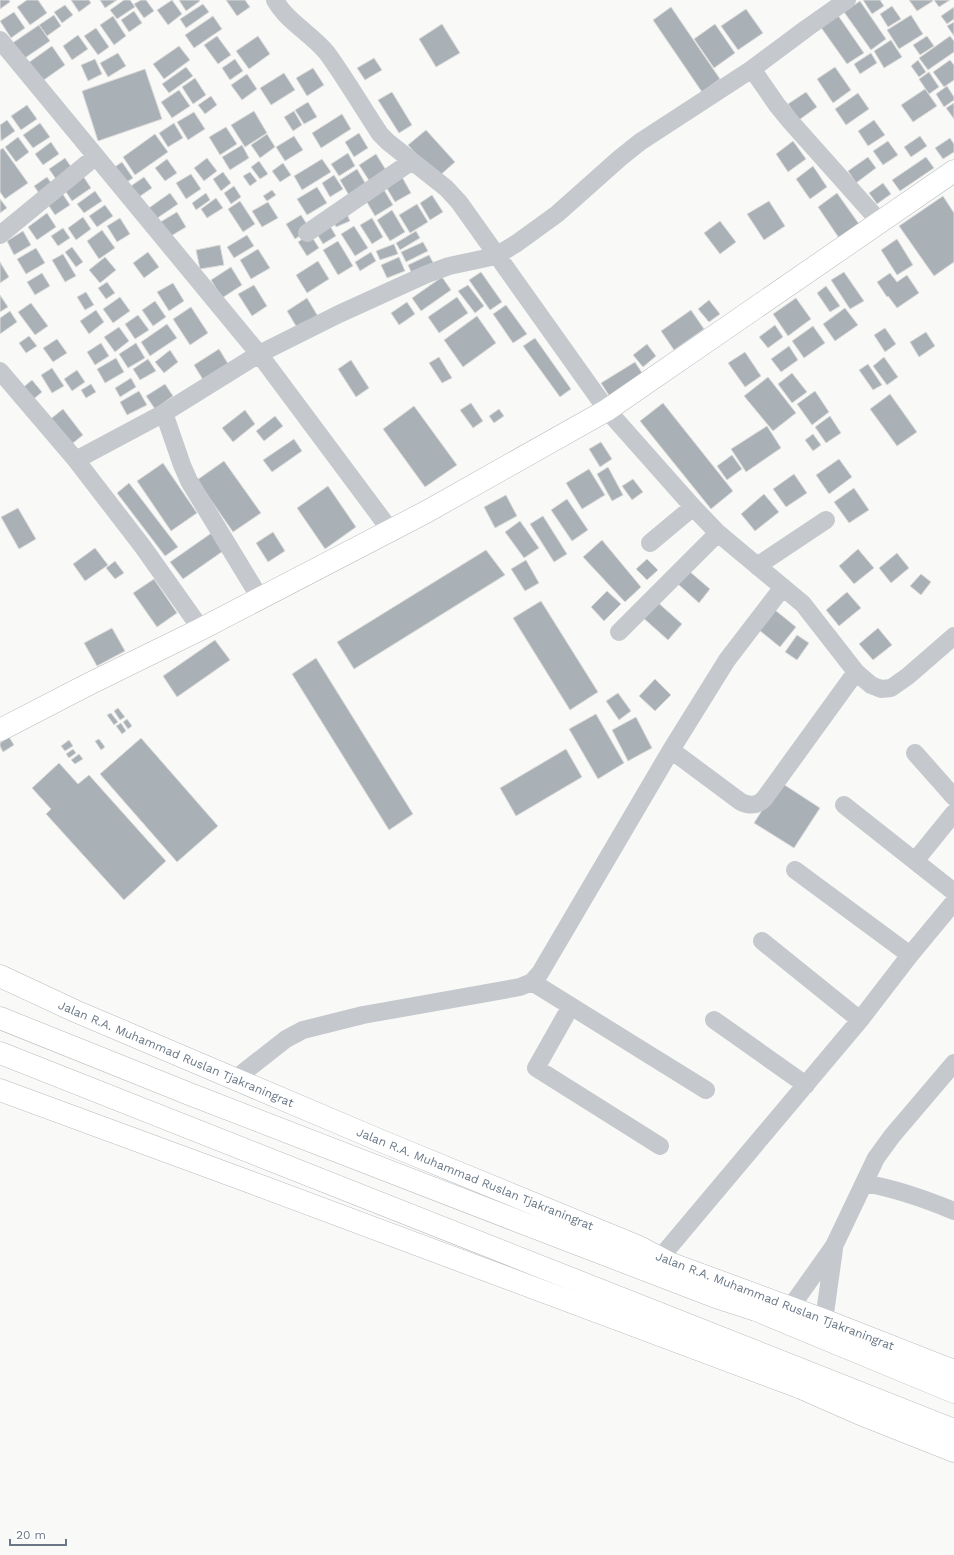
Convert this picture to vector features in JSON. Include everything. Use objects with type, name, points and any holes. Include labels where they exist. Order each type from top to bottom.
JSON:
[{"type":"main road","points":[[0,730],[391,531],[607,410],[954,171]]},
{"type":"main road","name":"Jalan R.A. Muhammad Ruslan Tjakraningrat","points":[[0,976],[75,1012],[386,1143],[639,1247],[665,1260],[954,1371]]},
{"type":"main road","name":"Jalan R.A. Muhammad Ruslan Tjakraningrat","points":[[0,1018],[199,1098],[716,1297],[756,1310],[954,1392]]},
{"type":"main road","points":[[0,1053],[954,1430]]},
{"type":"main road","points":[[0,1090],[258,1184],[800,1387],[858,1413],[954,1451]]},
{"type":"main road","points":[[665,1260],[695,1279],[716,1297]]},
{"type":"main road","points":[[756,1310],[776,1307],[790,1308]]},
{"type":"main road","points":[[637,1326],[659,1330],[708,1333]]},
{"type":"main road","points":[[762,1353],[781,1374],[800,1387]]},
{"type":"street","points":[[276,0],[284,13],[315,39],[327,53],[380,134],[452,193],[607,410],[718,533],[803,604],[856,672],[876,688],[891,688],[908,676],[954,636]]},
{"type":"street","points":[[76,460],[164,413],[259,354],[339,314],[427,274],[449,266],[496,256],[557,214],[640,142],[752,70],[847,0]]},
{"type":"street","points":[[0,40],[259,354],[391,531]]},
{"type":"street","points":[[752,70],[777,105],[880,222]]},
{"type":"street","points":[[0,235],[95,157]]},
{"type":"street","points":[[307,233],[412,161]]},
{"type":"street","points":[[0,371],[76,460],[143,547],[200,629]]},
{"type":"street","points":[[164,413],[189,481],[260,598]]},
{"type":"street","points":[[650,543],[693,507]]},
{"type":"street","points":[[757,566],[826,520]]},
{"type":"street","points":[[619,632],[718,533]]},
{"type":"street","points":[[235,1079],[286,1039],[303,1030],[363,1015],[520,987],[532,982],[540,973],[671,750],[727,660],[783,587]]},
{"type":"street","points":[[671,750],[741,802],[750,805],[757,804],[764,799],[856,672]]},
{"type":"street","points":[[915,753],[954,797]]},
{"type":"street","points":[[844,805],[954,892]]},
{"type":"street","points":[[915,861],[954,813]]},
{"type":"street","points":[[795,870],[910,955]]},
{"type":"street","points":[[665,1260],[954,902]]},
{"type":"street","points":[[762,941],[860,1020]]},
{"type":"street","points":[[532,982],[706,1090]]},
{"type":"street","points":[[571,1006],[536,1068],[660,1146]]},
{"type":"street","points":[[714,1020],[806,1085]]},
{"type":"street","points":[[790,1308],[834,1246],[876,1158],[888,1141],[954,1063]]},
{"type":"street","points":[[864,1183],[899,1190],[954,1211]]},
{"type":"street","points":[[824,1320],[834,1246]]},
{"type":"building","points":[[0,0],[9,0],[10,2],[0,9]]},
{"type":"building","points":[[27,0],[38,0],[47,13],[30,25],[17,7]]},
{"type":"building","points":[[71,0],[89,0],[91,3],[79,12]]},
{"type":"building","points":[[100,0],[117,0],[105,8]]},
{"type":"building","points":[[124,0],[130,0],[135,7],[117,19],[110,10]]},
{"type":"building","points":[[141,0],[146,0],[154,11],[144,18],[134,4]]},
{"type":"building","points":[[172,0],[182,14],[168,25],[157,10]]},
{"type":"building","points":[[179,0],[199,0],[200,1],[186,11]]},
{"type":"building","points":[[226,0],[245,0],[250,7],[237,16]]},
{"type":"building","points":[[863,0],[880,0],[884,6],[872,14]]},
{"type":"building","points":[[909,0],[932,0],[933,1],[917,11]]},
{"type":"building","points":[[934,0],[950,0],[939,7]]},
{"type":"building","points":[[860,1],[886,39],[871,50],[844,12]]},
{"type":"building","points":[[203,4],[209,12],[186,28],[180,19]]},
{"type":"building","points":[[65,5],[73,15],[62,23],[54,12]]},
{"type":"building","points":[[892,6],[901,19],[888,27],[880,14]]},
{"type":"building","points":[[671,7],[720,79],[702,92],[653,20]]},
{"type":"building","points":[[954,7],[954,19],[947,24],[941,16]]},
{"type":"building","points":[[746,9],[763,33],[738,50],[721,26]]},
{"type":"building","points":[[134,11],[142,23],[129,32],[121,20]]},
{"type":"building","points":[[14,12],[25,28],[11,38],[0,21]]},
{"type":"building","points":[[837,14],[864,53],[847,64],[820,26]]},
{"type":"building","points":[[54,15],[61,26],[47,36],[39,25]]},
{"type":"building","points":[[911,15],[923,34],[899,49],[887,30]]},
{"type":"building","points":[[113,16],[126,36],[114,45],[100,25]]},
{"type":"building","points":[[213,16],[222,29],[194,48],[185,35]]},
{"type":"building","points":[[954,22],[954,36],[947,26]]},
{"type":"building","points":[[442,24],[460,53],[436,67],[419,39]]},
{"type":"building","points":[[715,24],[735,53],[714,68],[694,39]]},
{"type":"building","points":[[39,25],[50,41],[22,60],[11,44]]},
{"type":"building","points":[[96,28],[109,47],[98,55],[84,36]]},
{"type":"building","points":[[78,35],[88,49],[72,60],[63,46]]},
{"type":"building","points":[[217,36],[231,55],[218,64],[204,45]]},
{"type":"building","points":[[258,36],[270,54],[249,69],[236,51]]},
{"type":"building","points":[[927,36],[934,46],[920,55],[913,45]]},
{"type":"building","points":[[950,36],[954,41],[954,52],[928,70],[919,58]]},
{"type":"building","points":[[891,40],[902,57],[884,68],[874,51]]},
{"type":"building","points":[[52,46],[65,65],[41,82],[28,63]]},
{"type":"building","points":[[179,46],[190,60],[164,79],[153,64]]},
{"type":"building","points":[[118,53],[126,66],[108,77],[100,63]]},
{"type":"building","points":[[871,53],[877,63],[860,74],[854,64]]},
{"type":"building","points":[[374,58],[382,70],[365,80],[357,68]]},
{"type":"building","points":[[95,59],[102,74],[88,81],[81,65]]},
{"type":"building","points":[[235,59],[243,71],[230,80],[222,68]]},
{"type":"building","points":[[918,60],[926,72],[919,77],[911,66]]},
{"type":"building","points":[[950,60],[954,65],[954,80],[944,87],[933,72]]},
{"type":"building","points":[[186,67],[193,76],[169,93],[162,84]]},
{"type":"building","points":[[835,67],[851,90],[833,103],[817,79]]},
{"type":"building","points":[[313,68],[324,85],[307,96],[296,78]]},
{"type":"building","points":[[145,69],[162,119],[98,141],[82,91]]},
{"type":"building","points":[[929,72],[939,87],[929,94],[919,79]]},
{"type":"building","points":[[284,73],[295,90],[271,105],[260,88]]},
{"type":"building","points":[[247,74],[257,89],[242,100],[231,85]]},
{"type":"building","points":[[195,78],[206,95],[193,104],[182,87]]},
{"type":"building","points":[[947,86],[954,97],[954,100],[944,107],[936,94]]},
{"type":"building","points":[[925,89],[937,106],[913,122],[901,105]]},
{"type":"building","points":[[179,90],[190,106],[172,118],[161,102]]},
{"type":"building","points":[[392,92],[412,125],[399,133],[378,100]]},
{"type":"building","points":[[806,92],[817,107],[799,120],[788,104]]},
{"type":"building","points":[[858,93],[869,109],[846,125],[835,109]]},
{"type":"building","points":[[211,96],[217,105],[205,114],[198,105]]},
{"type":"building","points":[[308,102],[317,117],[304,124],[295,110]]},
{"type":"building","points":[[954,103],[954,119],[946,108]]},
{"type":"building","points":[[27,105],[37,119],[21,130],[11,116]]},
{"type":"building","points":[[254,111],[267,133],[245,147],[231,125]]},
{"type":"building","points":[[294,111],[302,125],[293,131],[284,117]]},
{"type":"building","points":[[194,112],[205,129],[188,140],[177,122]]},
{"type":"building","points":[[342,114],[351,129],[321,148],[312,133]]},
{"type":"building","points":[[7,120],[15,131],[1,141],[0,125]]},
{"type":"building","points":[[874,120],[885,135],[868,146],[858,131]]},
{"type":"building","points":[[40,123],[50,137],[33,148],[23,135]]},
{"type":"building","points":[[174,123],[183,138],[168,147],[159,133]]},
{"type":"building","points":[[226,127],[237,144],[220,155],[209,137]]},
{"type":"building","points":[[426,130],[455,162],[437,178],[408,145]]},
{"type":"building","points":[[359,133],[368,148],[354,157],[345,142]]},
{"type":"building","points":[[155,134],[168,152],[135,175],[123,157]]},
{"type":"building","points":[[267,134],[275,147],[260,158],[251,145]]},
{"type":"building","points":[[294,136],[303,150],[285,161],[276,147]]},
{"type":"building","points":[[920,136],[927,146],[911,157],[904,147]]},
{"type":"building","points":[[18,137],[29,152],[16,162],[5,147]]},
{"type":"building","points":[[950,138],[954,144],[954,152],[943,159],[935,148]]},
{"type":"building","points":[[793,141],[806,159],[788,172],[776,154]]},
{"type":"building","points":[[888,141],[898,155],[883,165],[873,151]]},
{"type":"building","points":[[51,142],[59,154],[43,165],[35,154]]},
{"type":"building","points":[[242,145],[249,158],[230,170],[222,157]]},
{"type":"building","points":[[3,148],[28,183],[5,199],[0,192],[0,150]]},
{"type":"building","points":[[348,153],[355,166],[339,176],[331,164]]},
{"type":"building","points":[[376,154],[389,175],[372,185],[359,165]]},
{"type":"building","points":[[868,157],[876,168],[856,183],[848,171]]},
{"type":"building","points":[[926,157],[934,168],[900,191],[892,180]]},
{"type":"building","points":[[65,158],[74,171],[58,182],[49,169]]},
{"type":"building","points":[[207,158],[217,171],[204,181],[194,168]]},
{"type":"building","points":[[167,159],[177,173],[165,181],[155,168]]},
{"type":"building","points":[[322,159],[331,172],[302,190],[294,176]]},
{"type":"building","points":[[259,161],[268,174],[260,179],[251,167]]},
{"type":"building","points":[[122,162],[133,178],[121,186],[110,170]]},
{"type":"building","points":[[283,163],[291,175],[280,182],[272,171]]},
{"type":"building","points":[[813,166],[827,187],[810,199],[796,179]]},
{"type":"building","points":[[357,169],[367,186],[350,197],[340,180]]},
{"type":"building","points":[[223,172],[231,183],[221,191],[213,179]]},
{"type":"building","points":[[250,172],[257,181],[250,186],[243,176]]},
{"type":"building","points":[[81,173],[91,188],[72,201],[62,186]]},
{"type":"building","points":[[191,174],[201,189],[186,199],[176,183]]},
{"type":"building","points":[[334,175],[343,189],[330,197],[322,183]]},
{"type":"building","points":[[47,177],[54,187],[41,196],[34,186]]},
{"type":"building","points":[[144,177],[152,188],[133,201],[125,190]]},
{"type":"building","points":[[402,177],[411,193],[395,202],[386,187]]},
{"type":"building","points":[[883,183],[891,194],[877,204],[869,193]]},
{"type":"building","points":[[234,186],[241,197],[231,204],[224,193]]},
{"type":"building","points":[[317,187],[327,203],[307,215],[297,199]]},
{"type":"building","points":[[383,188],[393,205],[375,216],[365,199]]},
{"type":"building","points":[[272,190],[276,195],[267,201],[263,196]]},
{"type":"building","points":[[95,191],[102,201],[84,213],[77,204]]},
{"type":"building","points":[[62,193],[70,205],[55,215],[47,203]]},
{"type":"building","points":[[170,193],[178,204],[153,221],[146,210]]},
{"type":"building","points":[[206,193],[210,200],[196,210],[192,203]]},
{"type":"building","points":[[837,193],[859,224],[839,238],[818,207]]},
{"type":"building","points":[[432,195],[443,212],[430,220],[420,203]]},
{"type":"building","points":[[943,196],[954,213],[954,262],[934,276],[899,226]]},
{"type":"building","points":[[216,198],[223,208],[207,218],[201,209]]},
{"type":"building","points":[[0,199],[7,208],[0,213]]},
{"type":"building","points":[[240,201],[255,224],[243,232],[228,209]]},
{"type":"building","points":[[769,201],[785,226],[764,240],[747,214]]},
{"type":"building","points":[[268,202],[278,218],[262,227],[252,211]]},
{"type":"building","points":[[417,204],[428,222],[410,233],[399,215]]},
{"type":"building","points":[[105,205],[113,216],[97,227],[89,216]]},
{"type":"building","points":[[392,210],[405,232],[390,241],[377,220]]},
{"type":"building","points":[[177,212],[186,227],[166,239],[157,224]]},
{"type":"building","points":[[346,212],[350,221],[336,227],[332,219]]},
{"type":"building","points":[[47,213],[56,227],[37,240],[28,227]]},
{"type":"building","points":[[301,215],[310,229],[295,239],[286,224]]},
{"type":"building","points":[[83,217],[91,229],[76,240],[68,228]]},
{"type":"building","points":[[120,218],[130,234],[117,242],[107,226]]},
{"type":"building","points":[[372,218],[383,237],[372,244],[360,225]]},
{"type":"building","points":[[327,221],[336,236],[323,244],[314,229]]},
{"type":"building","points":[[720,221],[736,242],[720,254],[704,233]]},
{"type":"building","points":[[354,226],[368,248],[355,256],[341,234]]},
{"type":"building","points":[[63,228],[70,238],[58,246],[51,236]]},
{"type":"building","points":[[102,230],[115,248],[99,259],[87,241]]},
{"type":"building","points":[[23,231],[31,245],[14,255],[7,241]]},
{"type":"building","points":[[416,231],[420,238],[400,250],[396,243]]},
{"type":"building","points":[[310,234],[319,248],[307,256],[298,242]]},
{"type":"building","points":[[247,235],[254,246],[234,258],[227,247]]},
{"type":"building","points":[[897,239],[913,265],[897,275],[881,250]]},
{"type":"building","points":[[338,241],[353,266],[338,275],[323,250]]},
{"type":"building","points":[[423,242],[428,251],[406,262],[401,252]]},
{"type":"building","points":[[394,244],[398,254],[380,260],[376,251]]},
{"type":"building","points":[[220,245],[224,265],[200,269],[196,250]]},
{"type":"building","points":[[72,247],[83,262],[76,267],[65,252]]},
{"type":"building","points":[[36,248],[45,263],[26,274],[17,259]]},
{"type":"building","points":[[258,249],[270,268],[251,279],[240,260]]},
{"type":"building","points":[[148,252],[159,267],[144,278],[133,263]]},
{"type":"building","points":[[371,252],[376,261],[360,271],[355,262]]},
{"type":"building","points":[[63,254],[76,276],[65,282],[52,260]]},
{"type":"building","points":[[429,255],[435,266],[413,276],[408,265]]},
{"type":"building","points":[[105,257],[116,270],[100,283],[89,270]]},
{"type":"building","points":[[399,257],[405,271],[387,278],[381,265]]},
{"type":"building","points":[[318,261],[329,279],[307,293],[296,275]]},
{"type":"building","points":[[0,262],[9,277],[0,283]]},
{"type":"building","points":[[231,267],[242,285],[222,298],[211,280]]},
{"type":"building","points":[[481,272],[502,302],[490,310],[469,280]]},
{"type":"building","points":[[844,272],[864,301],[850,309],[831,280]]},
{"type":"building","points":[[42,273],[50,286],[35,295],[27,282]]},
{"type":"building","points":[[890,273],[897,282],[907,275],[919,293],[897,308],[888,296],[887,297],[877,282]]},
{"type":"building","points":[[442,277],[451,290],[421,311],[412,298]]},
{"type":"building","points":[[107,282],[115,293],[106,299],[98,288]]},
{"type":"building","points":[[173,283],[184,301],[169,311],[157,292]]},
{"type":"building","points":[[254,285],[267,306],[252,316],[238,294]]},
{"type":"building","points":[[468,285],[484,306],[475,313],[458,291]]},
{"type":"building","points":[[826,286],[840,306],[830,312],[817,293]]},
{"type":"building","points":[[86,292],[94,305],[85,310],[77,297]]},
{"type":"building","points":[[0,295],[8,307],[0,312]]},
{"type":"building","points":[[120,297],[130,311],[113,323],[103,309]]},
{"type":"building","points":[[457,297],[468,313],[439,333],[428,317]]},
{"type":"building","points":[[307,298],[319,318],[299,331],[287,311]]},
{"type":"building","points":[[796,298],[811,319],[788,336],[773,314]]},
{"type":"building","points":[[709,300],[720,314],[709,322],[698,309]]},
{"type":"building","points":[[155,301],[166,317],[153,326],[142,310]]},
{"type":"building","points":[[407,302],[415,314],[399,325],[391,313]]},
{"type":"building","points":[[31,303],[48,326],[35,335],[18,312]]},
{"type":"building","points":[[506,305],[527,334],[513,343],[493,314]]},
{"type":"building","points":[[191,307],[208,333],[190,345],[173,319]]},
{"type":"building","points":[[845,308],[858,325],[835,341],[823,324]]},
{"type":"building","points":[[96,310],[104,322],[89,334],[80,321]]},
{"type":"building","points":[[691,310],[704,329],[674,350],[661,331]]},
{"type":"building","points":[[10,311],[17,322],[0,334],[0,318]]},
{"type":"building","points":[[138,315],[149,330],[135,339],[125,324]]},
{"type":"building","points":[[477,316],[496,343],[463,367],[444,340]]},
{"type":"building","points":[[167,324],[177,338],[150,356],[141,342]]},
{"type":"building","points":[[775,325],[783,337],[768,348],[759,337]]},
{"type":"building","points":[[813,326],[825,343],[804,358],[792,341]]},
{"type":"building","points":[[119,327],[129,341],[115,352],[104,337]]},
{"type":"building","points":[[885,328],[896,344],[885,352],[874,335]]},
{"type":"building","points":[[926,332],[935,346],[919,357],[910,342]]},
{"type":"building","points":[[29,336],[37,346],[26,353],[19,343]]},
{"type":"building","points":[[535,338],[571,389],[560,397],[523,346]]},
{"type":"building","points":[[57,339],[67,353],[53,362],[43,348]]},
{"type":"building","points":[[101,343],[109,356],[95,365],[87,352]]},
{"type":"building","points":[[136,343],[145,358],[128,368],[119,354]]},
{"type":"building","points":[[647,344],[656,356],[643,367],[633,355]]},
{"type":"building","points":[[789,346],[798,360],[781,372],[771,359]]},
{"type":"building","points":[[219,349],[230,367],[205,383],[194,365]]},
{"type":"building","points":[[170,350],[178,362],[164,373],[155,362]]},
{"type":"building","points":[[745,352],[761,376],[745,387],[728,363]]},
{"type":"building","points":[[439,357],[452,378],[442,383],[429,363]]},
{"type":"building","points":[[884,357],[898,377],[887,385],[873,366]]},
{"type":"building","points":[[116,358],[124,372],[105,383],[97,369]]},
{"type":"building","points":[[148,359],[156,371],[140,380],[133,369]]},
{"type":"building","points":[[351,360],[369,388],[356,397],[338,369]]},
{"type":"building","points":[[635,362],[644,376],[610,397],[601,383]]},
{"type":"building","points":[[868,364],[882,385],[873,390],[859,370]]},
{"type":"building","points":[[52,368],[64,386],[52,393],[41,375]]},
{"type":"building","points":[[77,370],[85,382],[72,391],[64,379]]},
{"type":"building","points":[[792,373],[807,392],[792,403],[778,384]]},
{"type":"building","points":[[768,377],[796,413],[773,431],[744,396]]},
{"type":"building","points":[[131,378],[136,387],[120,397],[115,388]]},
{"type":"building","points":[[32,380],[42,392],[30,402],[20,390]]},
{"type":"building","points":[[91,384],[96,392],[86,398],[81,390]]},
{"type":"building","points":[[165,384],[173,396],[155,409],[146,396]]},
{"type":"building","points":[[139,391],[147,405],[127,415],[120,402]]},
{"type":"building","points":[[815,391],[829,412],[812,425],[797,404]]},
{"type":"building","points":[[890,394],[917,432],[897,446],[870,409]]},
{"type":"building","points":[[471,403],[483,421],[473,428],[460,410]]},
{"type":"building","points":[[663,403],[733,491],[711,509],[640,421]]},
{"type":"building","points":[[414,406],[457,465],[425,487],[383,429]]},
{"type":"building","points":[[63,409],[83,435],[68,447],[48,421]]},
{"type":"building","points":[[499,409],[504,416],[494,423],[489,416]]},
{"type":"building","points":[[245,410],[255,424],[233,442],[222,428]]},
{"type":"building","points":[[275,416],[283,426],[264,441],[256,431]]},
{"type":"building","points":[[830,416],[841,433],[826,443],[815,427]]},
{"type":"building","points":[[767,426],[781,448],[746,472],[731,449]]},
{"type":"building","points":[[813,434],[821,445],[813,451],[805,440]]},
{"type":"building","points":[[294,439],[302,451],[272,472],[263,460]]},
{"type":"building","points":[[601,442],[612,459],[600,467],[589,449]]},
{"type":"building","points":[[732,455],[742,469],[727,480],[717,466]]},
{"type":"building","points":[[839,459],[852,477],[829,494],[816,475]]},
{"type":"building","points":[[224,461],[261,513],[233,532],[197,480]]},
{"type":"building","points":[[163,463],[197,513],[171,531],[137,481]]},
{"type":"building","points":[[608,467],[623,495],[612,501],[597,474]]},
{"type":"building","points":[[589,469],[605,495],[582,509],[566,483]]},
{"type":"building","points":[[794,474],[807,493],[786,507],[773,489]]},
{"type":"building","points":[[633,479],[643,492],[632,500],[622,486]]},
{"type":"building","points":[[129,483],[178,547],[165,556],[117,493]]},
{"type":"building","points":[[328,486],[356,527],[325,549],[297,508]]},
{"type":"building","points":[[854,488],[869,510],[849,523],[834,502]]},
{"type":"building","points":[[764,494],[779,512],[755,531],[741,514]]},
{"type":"building","points":[[506,495],[517,516],[495,528],[484,507]]},
{"type":"building","points":[[567,499],[588,530],[572,541],[551,510]]},
{"type":"building","points":[[18,508],[36,539],[19,549],[1,517]]},
{"type":"building","points":[[543,516],[567,554],[554,562],[530,524]]},
{"type":"building","points":[[520,521],[539,548],[524,558],[505,532]]},
{"type":"building","points":[[213,532],[226,549],[183,579],[170,562]]},
{"type":"building","points":[[273,532],[285,551],[268,562],[256,543]]},
{"type":"building","points":[[602,540],[641,587],[625,602],[583,557]]},
{"type":"building","points":[[95,548],[108,565],[85,581],[73,564]]},
{"type":"building","points":[[858,549],[874,568],[854,584],[839,566]]},
{"type":"building","points":[[486,550],[505,575],[354,669],[337,642]]},
{"type":"building","points":[[897,553],[909,568],[891,583],[879,568]]},
{"type":"building","points":[[647,559],[658,570],[647,580],[636,569]]},
{"type":"building","points":[[526,560],[539,583],[525,591],[511,569]]},
{"type":"building","points":[[115,561],[124,573],[115,579],[106,568]]},
{"type":"building","points":[[689,571],[710,589],[699,603],[678,584]]},
{"type":"building","points":[[921,574],[931,582],[921,595],[910,586]]},
{"type":"building","points":[[154,579],[177,613],[157,627],[133,593]]},
{"type":"building","points":[[607,591],[621,604],[604,621],[591,607]]},
{"type":"building","points":[[847,592],[861,608],[839,626],[826,610]]},
{"type":"building","points":[[655,600],[682,624],[668,640],[641,616]]},
{"type":"building","points":[[541,601],[598,692],[570,710],[513,618]]},
{"type":"building","points":[[775,610],[796,627],[780,647],[759,630]]},
{"type":"building","points":[[112,628],[125,651],[97,666],[84,643]]},
{"type":"building","points":[[878,628],[892,645],[873,660],[859,644]]},
{"type":"building","points":[[797,635],[809,643],[797,660],[785,652]]},
{"type":"building","points":[[215,640],[230,660],[177,697],[163,676]]},
{"type":"building","points":[[316,658],[413,814],[389,830],[292,674]]},
{"type":"building","points":[[655,679],[671,695],[655,711],[639,696]]},
{"type":"building","points":[[618,693],[631,711],[619,720],[606,701]]},
{"type":"building","points":[[118,708],[125,717],[120,720],[114,711]]},
{"type":"building","points":[[111,713],[118,722],[114,725],[107,715]]},
{"type":"building","points":[[596,714],[624,763],[598,779],[569,729]]},
{"type":"building","points":[[636,717],[652,748],[628,761],[612,730]]},
{"type":"building","points":[[127,719],[132,726],[128,729],[123,722]]},
{"type":"building","points":[[121,723],[126,731],[122,734],[116,726]]},
{"type":"building","points":[[9,737],[14,745],[3,752],[0,743]]},
{"type":"building","points":[[141,738],[218,826],[177,862],[100,774]]},
{"type":"building","points":[[99,739],[105,747],[101,750],[95,741]]},
{"type":"building","points":[[69,740],[73,746],[65,751],[61,746]]},
{"type":"building","points":[[73,749],[76,753],[69,758],[66,754]]},
{"type":"building","points":[[566,749],[582,777],[516,816],[500,788]]},
{"type":"building","points":[[79,754],[83,759],[75,764],[71,760]]},
{"type":"building","points":[[59,763],[78,784],[89,775],[166,861],[124,900],[46,814],[51,809],[32,788]]},
{"type":"building","points":[[780,782],[820,808],[794,848],[754,823]]}]
